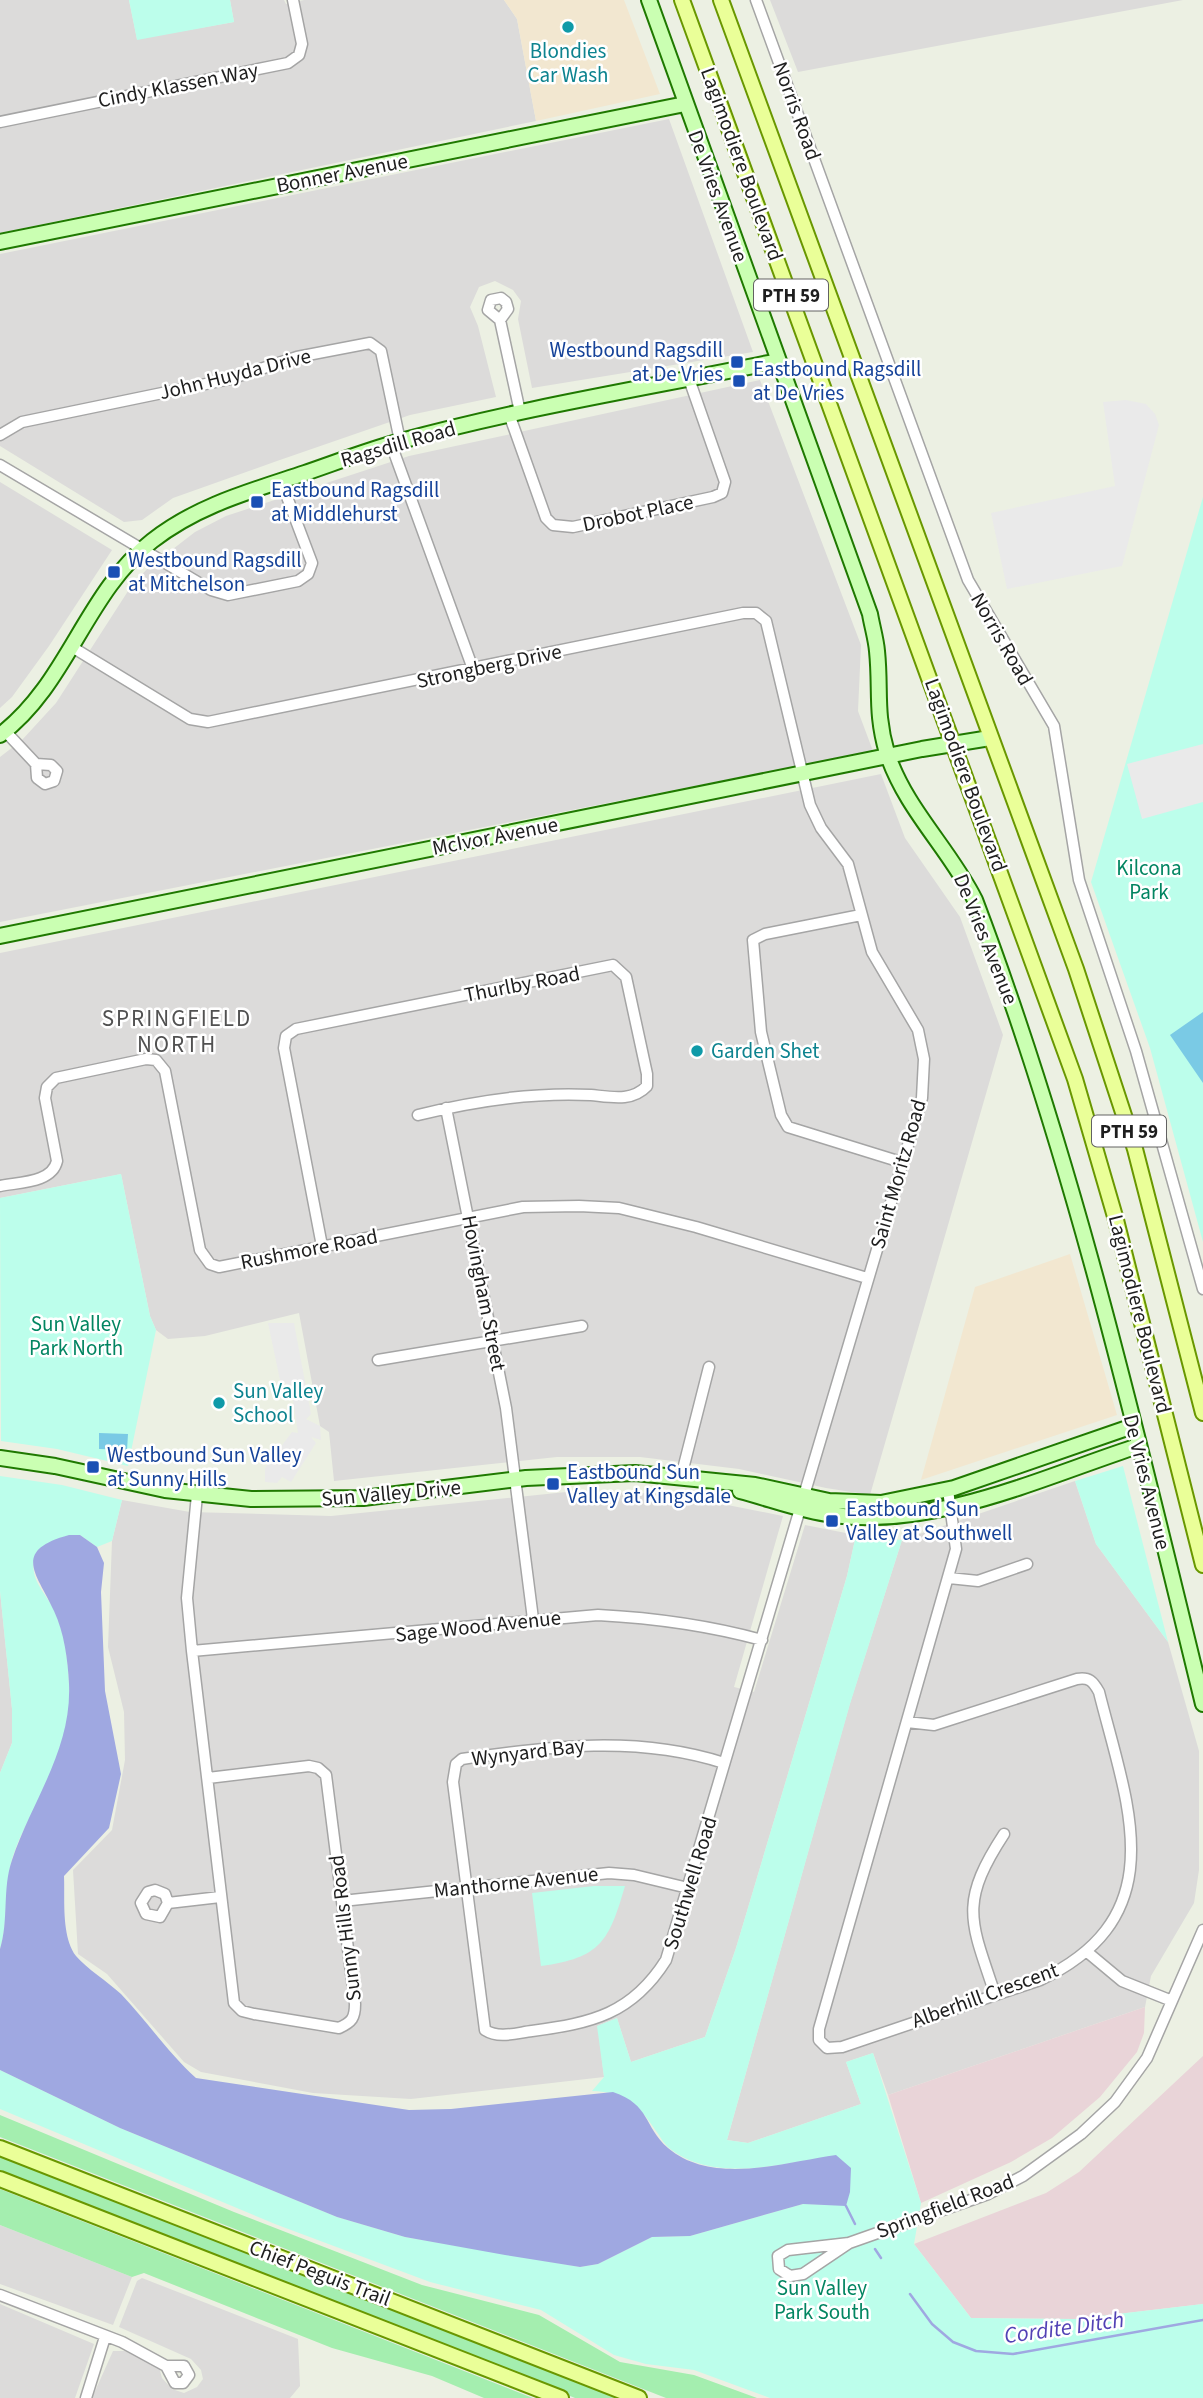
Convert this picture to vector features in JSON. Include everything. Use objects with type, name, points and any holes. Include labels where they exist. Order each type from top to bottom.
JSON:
[{"type":"main road","name":"Lagimodiere Boulevard","points":[[682,0],[1058,1027],[1090,1125],[1203,1565]]},
{"type":"main road","name":"Lagimodiere Boulevard","points":[[721,0],[1076,969],[1135,1149],[1203,1413]]},
{"type":"main road","name":"Chief Peguis Trail","points":[[0,2148],[639,2398]]},
{"type":"main road","name":"Chief Peguis Trail","points":[[0,2179],[561,2398]]},
{"type":"street","name":"Cindy Klassen Way","points":[[0,122],[288,63],[299,55],[302,44],[293,0]]},
{"type":"street","name":"De Vries Avenue","points":[[649,0],[870,614],[877,652],[877,704],[888,755],[909,802],[960,869],[1001,967],[1055,1130],[1203,1704]]},
{"type":"street","name":"Norris Road","points":[[756,0],[968,580],[1054,726],[1079,880],[1136,1051],[1203,1289]]},
{"type":"street","name":"Bonner Avenue","points":[[0,242],[685,104]]},
{"type":"street","points":[[500,320],[515,413]]},
{"type":"street","name":"John Huyda Drive","points":[[0,435],[22,422],[230,379],[297,357],[370,343],[381,351],[395,442],[473,669]]},
{"type":"street","name":"Ragsdill Road","points":[[2,733],[44,693],[107,590],[142,549],[179,521],[281,481],[395,442],[515,413],[778,361]]},
{"type":"street","name":"Drobot Place","points":[[515,413],[546,518],[552,525],[573,527],[722,493],[725,482],[689,379]]},
{"type":"street","points":[[0,465],[211,590],[228,595],[298,581],[308,574],[312,563],[281,481]]},
{"type":"street","name":"Strongberg Drive","points":[[72,648],[190,719],[208,722],[743,613],[756,613],[766,621],[803,774]]},
{"type":"street","points":[[2,733],[36,764]]},
{"type":"street","name":"McIvor Avenue","points":[[0,936],[888,755],[990,738]]},
{"type":"street","name":"Saint Moritz Road","points":[[800,1502],[922,1098],[924,1059],[912,1017],[877,963],[848,864],[821,828],[810,806],[803,774]]},
{"type":"street","points":[[861,915],[765,934],[753,940],[761,1032],[781,1115],[788,1127],[901,1162]]},
{"type":"street","name":"Thurlby Road","points":[[322,1246],[284,1048],[286,1036],[296,1029],[613,965],[622,971],[626,977],[647,1074],[647,1086],[639,1095],[622,1097],[541,1094],[446,1108],[418,1115]]},
{"type":"street","name":"Rushmore Road","points":[[0,1186],[46,1177],[55,1168],[57,1161],[45,1098],[47,1087],[57,1078],[146,1059],[156,1060],[165,1071],[203,1258],[219,1266],[523,1207],[618,1208],[696,1227],[867,1278]]},
{"type":"street","name":"Hovingham Street","points":[[446,1108],[493,1341],[533,1619]]},
{"type":"street","points":[[378,1360],[582,1326]]},
{"type":"street","points":[[681,1476],[709,1367]]},
{"type":"street","name":"Sun Valley Drive","points":[[800,1502],[881,1503],[948,1490],[1133,1426]]},
{"type":"street","name":"Sun Valley Drive","points":[[0,1458],[197,1495],[326,1500],[515,1480],[635,1473],[681,1476],[754,1485],[833,1515],[868,1517],[901,1516],[952,1507],[1138,1446]]},
{"type":"street","name":"Alberhill Crescent","points":[[907,1721],[934,1725],[1077,1679],[1093,1681],[1099,1692],[1131,1819],[1133,1844],[1130,1871],[1121,1901],[1103,1932],[1086,1951],[1050,1975],[842,2047],[827,2048],[819,2040],[907,1721],[949,1578],[956,1549],[948,1490]]},
{"type":"street","name":"Sunny Hills Road","points":[[197,1495],[187,1598],[191,1651],[234,2003],[242,2011],[339,2028],[350,2023],[355,2015],[326,1775],[318,1768],[208,1778]]},
{"type":"street","name":"Southwell Road","points":[[466,1887],[485,2030],[501,2035],[583,2023],[607,2016],[629,2002],[657,1975],[666,1960],[688,1888],[800,1502]]},
{"type":"street","points":[[949,1578],[978,1581],[1027,1564]]},
{"type":"street","name":"Sage Wood Avenue","points":[[191,1651],[598,1615],[654,1618],[711,1626],[762,1640]]},
{"type":"street","name":"Wynyard Bay","points":[[466,1887],[453,1782],[456,1764],[462,1759],[587,1744],[628,1744],[674,1750],[724,1763]]},
{"type":"street","points":[[995,1994],[973,1917],[981,1870],[1004,1834]]},
{"type":"street","name":"Manthorne Avenue","points":[[342,1901],[609,1873],[634,1875],[688,1888]]},
{"type":"street","points":[[168,1903],[220,1897]]},
{"type":"street","name":"Springfield Road","points":[[849,2243],[803,2274],[790,2276],[779,2269],[778,2256],[788,2250],[849,2243],[995,2190],[1068,2144],[1104,2113],[1129,2085],[1152,2049],[1203,1930]]},
{"type":"street","points":[[1086,1951],[1122,1981],[1172,2001]]},
{"type":"street","points":[[0,2295],[122,2342],[166,2366]]},
{"type":"street","points":[[86,2398],[106,2337]]},
{"type":"shaded area","points":[[0,0],[129,0],[137,39],[234,22],[230,0],[284,0],[286,4],[304,0],[504,0],[517,19],[536,121],[0,233]]},
{"type":"shaded area","points":[[504,0],[624,0],[660,94],[536,121],[517,19]]},
{"type":"shaded area","points":[[770,0],[1183,0],[798,72]]},
{"type":"shaded area","points":[[669,119],[753,352],[532,388],[518,319],[521,301],[513,290],[495,281],[479,287],[470,307],[478,326],[496,397],[410,415],[277,461],[173,498],[142,520],[124,522],[0,446],[0,254]]},
{"type":"shaded area","points":[[760,380],[861,645],[858,711],[873,751],[0,922],[0,757],[22,740],[56,703],[130,588],[147,569],[195,532],[226,516],[409,456]]},
{"type":"shaded area","points":[[1126,400],[1146,404],[1155,414],[1159,425],[1122,566],[1007,589],[991,513],[1115,486],[1103,402]]},
{"type":"shaded area","points":[[0,482],[112,550],[49,646],[12,697],[0,708]]},
{"type":"shaded area","points":[[1203,744],[1203,802],[1142,819],[1127,764]]},
{"type":"shaded area","points":[[881,774],[905,838],[960,917],[1003,1035],[870,1495],[739,1469],[640,1457],[557,1457],[334,1481],[329,1432],[320,1426],[299,1313],[205,1336],[168,1339],[156,1330],[150,1316],[121,1174],[0,1198],[0,953]]},
{"type":"shaded area","points":[[1203,1012],[1203,1083],[1170,1035]]},
{"type":"shaded area","points":[[1070,1254],[1117,1415],[921,1480],[975,1287]]},
{"type":"shaded area","points":[[268,1323],[294,1323],[311,1414],[306,1419],[320,1426],[321,1440],[311,1437],[316,1443],[291,1482],[282,1477],[277,1483],[265,1482],[265,1468],[292,1432],[298,1433],[291,1387],[280,1380]]},
{"type":"shaded area","points":[[99,1433],[128,1434],[127,1450],[99,1449]]},
{"type":"shaded area","points":[[1075,1481],[1096,1544],[1168,1642],[1199,1751],[1199,1870],[1194,1903],[1151,1976],[1145,2007],[888,2095],[873,2053],[846,2062],[861,2104],[748,2143],[727,2140],[850,1703],[902,1540]]},
{"type":"shaded area","points":[[576,1491],[672,1494],[783,1516],[734,1687],[754,1692],[805,1525],[856,1535],[847,1576],[736,1948],[705,2037],[631,2062],[617,2018],[598,2026],[604,2077],[411,2099],[313,2093],[201,2072],[184,2062],[107,1974],[78,1954],[73,1870],[112,1830],[125,1760],[124,1712],[108,1647],[112,1541],[122,1500],[190,1512],[331,1516]]},
{"type":"shaded area","points":[[69,1535],[80,1535],[97,1547],[104,1563],[101,1592],[105,1691],[121,1774],[109,1828],[64,1876],[68,1938],[76,1956],[121,1994],[196,2078],[409,2110],[451,2109],[613,2092],[625,2097],[641,2110],[654,2132],[668,2148],[686,2159],[706,2166],[750,2168],[836,2155],[851,2168],[850,2192],[846,2206],[803,2204],[690,2236],[652,2237],[598,2264],[580,2267],[505,2255],[405,2237],[337,2217],[120,2128],[0,2070],[0,1949],[9,1871],[20,1838],[58,1753],[68,1708],[69,1684],[63,1637],[54,1611],[36,1575],[34,1557],[51,1541]]},
{"type":"shaded area","points":[[0,1591],[12,1709],[12,1743],[0,1773]]},
{"type":"shaded area","points":[[1145,2007],[1144,2033],[1137,2052],[1100,2097],[1052,2138],[1011,2162],[921,2203],[888,2095]]},
{"type":"shaded area","points":[[1203,2056],[1203,2304],[1075,2319],[971,2318],[914,2244],[1046,2193],[1079,2172]]},
{"type":"shaded area","points":[[0,2225],[132,2277],[113,2325],[0,2284]]},
{"type":"shaded area","points":[[142,2278],[298,2339],[300,2386],[290,2398],[92,2398],[113,2351],[125,2351],[159,2367],[162,2378],[172,2389],[184,2393],[197,2387],[203,2379],[201,2370],[191,2359],[119,2327],[137,2281]]},
{"type":"shaded area","points":[[0,2304],[94,2344],[75,2398],[0,2398]]},
{"type":"green space","points":[[129,0],[230,0],[234,22],[137,40]]},
{"type":"green space","name":"Kilcona Park","points":[[1203,497],[1203,1242],[1150,1048],[1091,882]]},
{"type":"green space","name":"Sun Valley Park North","points":[[121,1174],[150,1316],[156,1330],[128,1466],[57,1449],[1,1441],[0,1198]]},
{"type":"green space","points":[[1123,1466],[1168,1642],[1096,1544],[1075,1481]]},
{"type":"green space","points":[[0,1476],[62,1485],[122,1500],[112,1541],[97,1547],[80,1535],[35,1557],[33,1565],[36,1579],[54,1610],[66,1649],[69,1716],[62,1753],[18,1841],[12,1859],[0,1949],[0,1773],[12,1743],[12,1709],[0,1591]]},
{"type":"green space","name":"Sun Valley Park South","points":[[856,1535],[902,1540],[850,1704],[727,2140],[748,2143],[861,2104],[846,2062],[873,2053],[921,2203],[914,2244],[971,2318],[1075,2319],[1203,2304],[1203,2398],[770,2398],[694,2370],[646,2364],[614,2355],[541,2310],[430,2282],[275,2224],[0,2109],[0,2070],[120,2128],[337,2217],[405,2237],[580,2267],[598,2264],[652,2237],[690,2236],[803,2204],[846,2205],[836,2156],[751,2168],[708,2166],[669,2148],[630,2101],[613,2094],[592,2091],[604,2077],[597,2026],[617,2018],[631,2062],[705,2037],[736,1948],[847,1576]]},
{"type":"green space","points":[[594,1886],[625,1886],[614,1921],[600,1944],[577,1958],[541,1966],[532,1893]]},
{"type":"green space","points":[[0,2115],[234,2212],[422,2285],[539,2315],[620,2362],[694,2375],[757,2398],[666,2398],[0,2137]]},
{"type":"green space","points":[[0,2153],[625,2398],[575,2398],[0,2173]]},
{"type":"green space","points":[[0,2189],[533,2398],[484,2398],[432,2376],[332,2348],[144,2273],[132,2277],[0,2225]]},
{"type":"waterway","name":"Cordite Ditch","points":[[846,2206],[855,2224]]},
{"type":"waterway","name":"Cordite Ditch","points":[[875,2249],[881,2258]]},
{"type":"waterway","name":"Cordite Ditch","points":[[910,2294],[932,2324],[953,2342],[976,2351],[1013,2354],[1203,2320]]},
{"type":"place","name":"Blondies Car Wash","points":[[568,27]]},
{"type":"place","name":"Westbound Ragsdill at De Vries","points":[[737,362]]},
{"type":"place","name":"Eastbound Ragsdill at De Vries","points":[[739,381]]},
{"type":"place","name":"Eastbound Ragsdill at Middlehurst","points":[[257,502]]},
{"type":"place","name":"Westbound Ragsdill at Mitchelson","points":[[114,572]]},
{"type":"place","name":"Garden Shet","points":[[697,1051]]},
{"type":"place","name":"Sun Valley School","points":[[219,1403]]},
{"type":"place","name":"Westbound Sun Valley at Sunny Hills","points":[[93,1467]]},
{"type":"place","name":"Eastbound Sun Valley at Kingsdale","points":[[553,1484]]},
{"type":"place","name":"Eastbound Sun Valley at Southwell","points":[[832,1521]]},
{"type":"district","name":"SPRINGFIELD NORTH","points":[[177,1031]]}]
